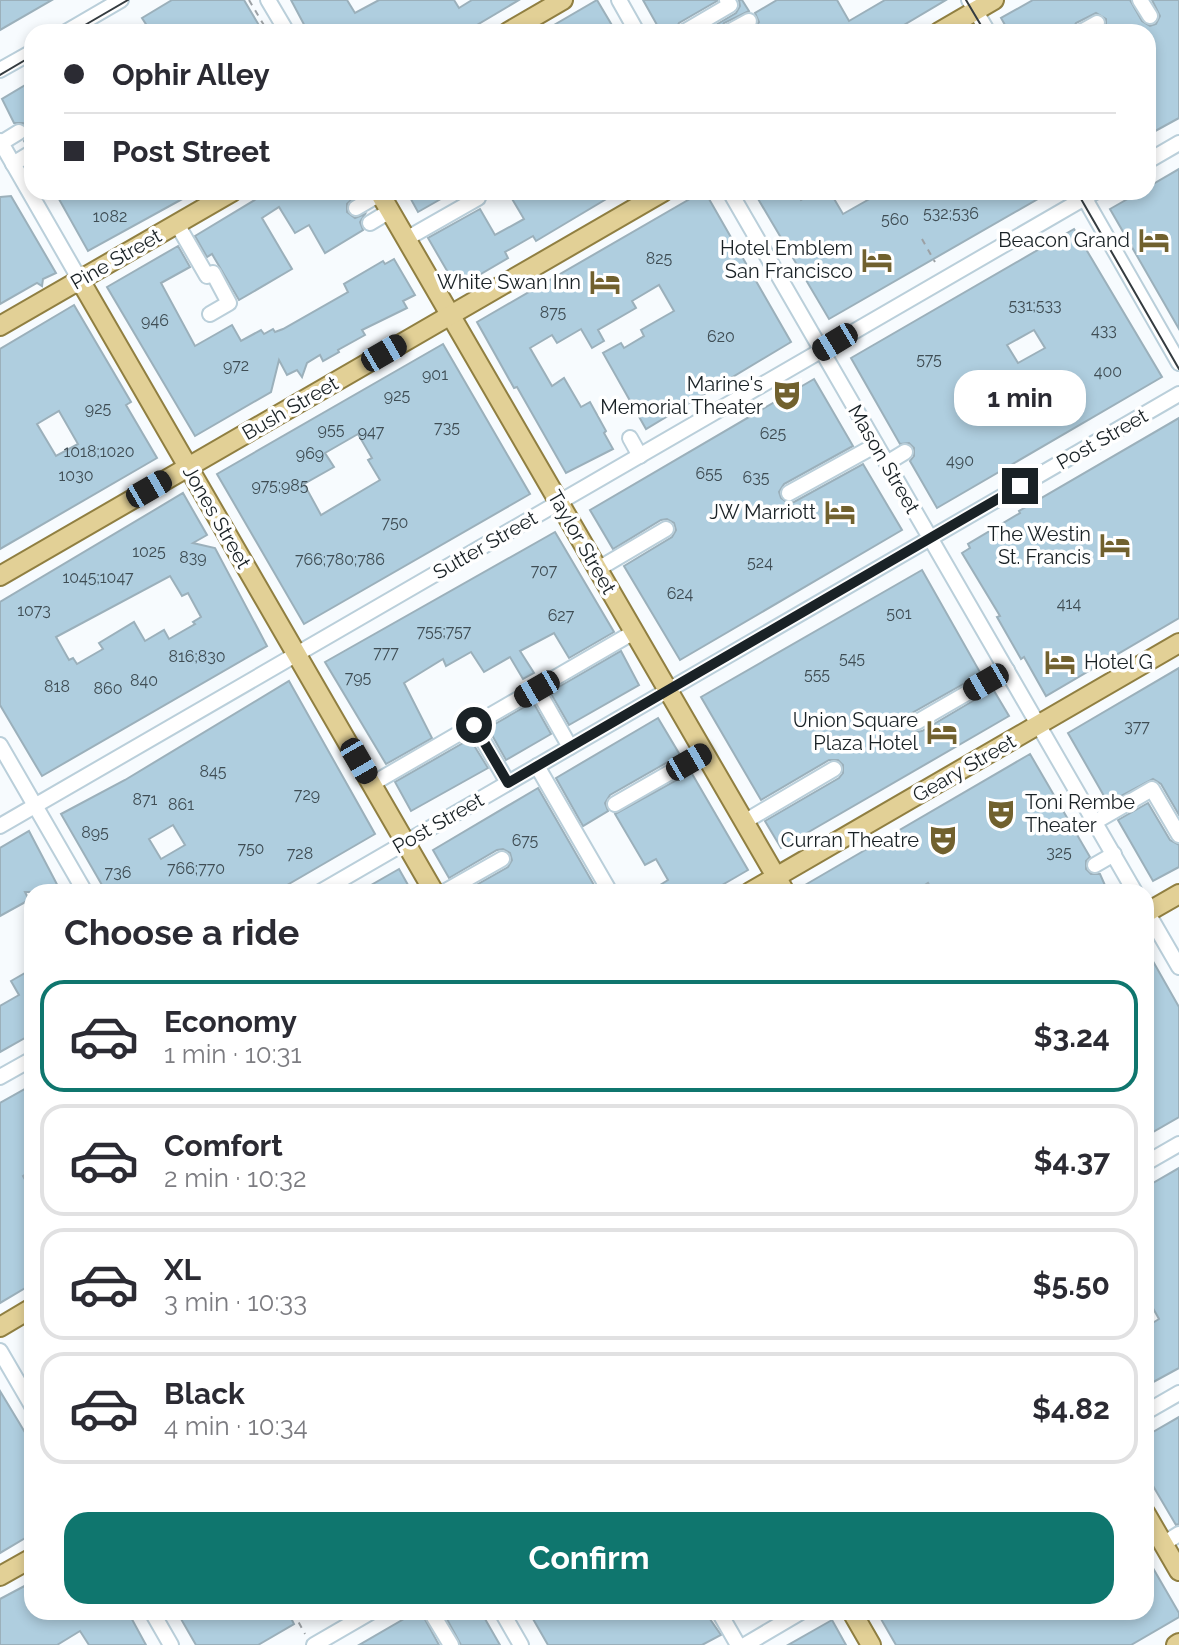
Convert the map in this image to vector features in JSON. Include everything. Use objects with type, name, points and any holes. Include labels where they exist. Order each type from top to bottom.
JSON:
[{"type":"main road","points":[[520,24],[551,3]]},
{"type":"main road","points":[[950,24],[975,5]]},
{"type":"main road","name":"Pine Street","points":[[0,326],[218,200]]},
{"type":"main road","name":"Taylor Street","points":[[384,200],[780,884]]},
{"type":"main road","name":"Bush Street","points":[[0,576],[649,200]]},
{"type":"main road","name":"Jones Street","points":[[80,280],[430,884]]},
{"type":"main road","name":"Geary Street","points":[[780,884],[1038,725],[1179,643]]},
{"type":"main road","points":[[1154,908],[1179,894]]},
{"type":"main road","points":[[0,1327],[24,1313]]},
{"type":"main road","points":[[1154,1522],[1171,1539],[1179,1571]]},
{"type":"main road","points":[[0,1576],[24,1562]]},
{"type":"main road","points":[[857,1620],[871,1645]]},
{"type":"street","points":[[80,24],[121,0]]},
{"type":"street","points":[[268,0],[282,24]]},
{"type":"street","points":[[619,0],[632,24]]},
{"type":"street","points":[[698,24],[730,5],[727,0]]},
{"type":"street","points":[[1140,0],[1150,16]]},
{"type":"street","points":[[975,5],[984,24]]},
{"type":"street","points":[[975,5],[990,24]]},
{"type":"street","points":[[744,24],[749,21]]},
{"type":"street","points":[[0,70],[24,56]]},
{"type":"street","points":[[0,142],[19,132]]},
{"type":"street","name":"Jones Street","points":[[0,142],[24,183]]},
{"type":"street","points":[[1156,156],[1179,143]]},
{"type":"street","points":[[13,164],[24,157]]},
{"type":"street","name":"Jones Street","points":[[34,200],[80,280]]},
{"type":"street","points":[[356,208],[369,200]]},
{"type":"street","points":[[406,239],[474,200]]},
{"type":"street","name":"Mason Street","points":[[735,200],[1131,884]]},
{"type":"street","name":"Sutter Street","points":[[0,826],[640,456],[1072,200]]},
{"type":"street","points":[[1088,200],[1179,363]]},
{"type":"street","points":[[370,223],[390,211]]},
{"type":"street","points":[[177,224],[207,276],[213,273],[229,303],[210,314]]},
{"type":"street","name":"Post Street","points":[[334,884],[1179,394]]},
{"type":"street","points":[[630,438],[640,456]]},
{"type":"street","points":[[789,493],[876,445]]},
{"type":"street","points":[[887,463],[905,452]]},
{"type":"street","points":[[598,569],[666,529]]},
{"type":"street","points":[[372,784],[634,632]]},
{"type":"street","points":[[917,722],[1007,670]]},
{"type":"street","points":[[537,689],[570,747]]},
{"type":"street","points":[[474,725],[508,783]]},
{"type":"street","points":[[0,745],[80,884]]},
{"type":"street","points":[[615,804],[704,753]]},
{"type":"street","points":[[537,766],[605,884]]},
{"type":"street","points":[[744,822],[834,769]]},
{"type":"street","points":[[1095,822],[1152,789],[1179,835]]},
{"type":"street","points":[[1095,865],[1114,854]]},
{"type":"street","points":[[458,884],[502,859]]},
{"type":"street","points":[[1154,925],[1179,967]]},
{"type":"street","points":[[0,1077],[24,1064]]},
{"type":"street","points":[[1154,1158],[1179,1144]]},
{"type":"street","points":[[0,1351],[24,1392]]},
{"type":"street","points":[[1154,1407],[1179,1393]]},
{"type":"street","points":[[157,1620],[171,1645]]},
{"type":"street","points":[[310,1640],[354,1620]]},
{"type":"street","points":[[436,1620],[451,1645]]},
{"type":"street","points":[[507,1620],[521,1645]]},
{"type":"street","points":[[724,1620],[738,1645]]},
{"type":"street","points":[[745,1645],[787,1620]]},
{"type":"path","points":[[249,0],[263,24]]},
{"type":"path","points":[[922,239],[935,262]]},
{"type":"path","points":[[298,1620],[310,1640]]},
{"type":"building","points":[[0,0],[52,0],[0,30]]},
{"type":"building","points":[[172,0],[244,0],[258,24],[146,24],[142,18]]},
{"type":"building","points":[[291,0],[347,0],[355,13],[379,0],[454,0],[459,8],[472,0],[519,0],[478,24],[304,24]]},
{"type":"building","points":[[597,0],[611,24],[556,24]]},
{"type":"building","points":[[643,0],[717,0],[678,24],[656,24]]},
{"type":"building","points":[[739,0],[742,0],[749,11],[717,24],[736,13]]},
{"type":"building","points":[[777,0],[837,0],[849,21],[885,0],[946,0],[906,24],[757,24],[755,13]]},
{"type":"building","points":[[1033,0],[1130,0],[1147,24],[1106,24],[1106,19],[1096,13],[1075,24],[1004,24],[1001,18]]},
{"type":"building","points":[[1152,0],[1179,0],[1179,118],[1156,131],[1156,24],[1160,16]]},
{"type":"building","points":[[24,86],[24,124],[14,123],[2,99]]},
{"type":"building","name":"Beacon Grand","points":[[1179,169],[1179,329],[1110,209],[1126,200],[1156,200],[1156,182]]},
{"type":"building","points":[[11,196],[56,273],[43,279],[42,286],[37,283],[0,304],[0,197]]},
{"type":"building","points":[[59,200],[180,200],[88,251]]},
{"type":"building","points":[[255,200],[351,200],[347,204],[347,212],[355,218],[365,214],[360,222],[363,230],[325,253],[309,225],[295,233],[279,207],[262,218],[292,269],[239,300],[212,254],[207,257],[195,236]]},
{"type":"building","points":[[411,200],[439,200],[418,212]]},
{"type":"building","points":[[513,200],[605,200],[536,241],[533,236],[505,252],[508,258],[457,288],[428,238],[480,209],[495,235],[524,219]]},
{"type":"building","points":[[688,200],[710,200],[791,342],[646,429],[603,353],[621,343],[624,348],[644,336],[641,330],[674,311],[659,285],[632,301],[636,308],[598,330],[604,341],[592,348],[581,329],[557,343],[552,335],[530,348],[552,386],[564,378],[581,407],[590,402],[613,449],[566,473],[477,322]]},
{"type":"building","points":[[759,200],[835,200],[843,214],[868,200],[1036,200],[829,319]]},
{"type":"building","points":[[1074,229],[1162,377],[937,508],[910,461],[914,448],[909,443],[900,444],[851,358]],"holes":[[[1034,330],[1045,348],[1018,363],[1007,345]]]},
{"type":"building","points":[[178,246],[190,267],[161,283],[195,346],[232,325],[241,341],[261,330],[264,334],[273,329],[275,332],[283,329],[348,292],[344,284],[383,261],[385,264],[394,259],[415,295],[403,301],[407,308],[362,330],[365,335],[339,352],[323,361],[320,355],[307,363],[302,377],[297,370],[287,375],[279,360],[271,392],[195,436],[107,287]]},
{"type":"building","points":[[74,305],[131,402],[126,405],[157,458],[0,549],[0,349]],"holes":[[[59,411],[78,444],[56,456],[37,424]]]},
{"type":"building","points":[[443,344],[530,494],[304,624],[217,474]],"holes":[[[358,434],[372,458],[368,460],[380,480],[321,515],[304,484],[334,467],[325,453]]]},
{"type":"building","points":[[814,379],[853,446],[784,484],[779,492],[781,498],[788,503],[794,502],[863,464],[902,530],[680,660],[624,566],[672,537],[676,530],[674,523],[661,520],[613,549],[590,510]]},
{"type":"building","name":"The Westin St. Francis","points":[[1179,418],[1179,618],[1046,696],[1024,657],[1021,659],[997,617],[1000,616],[962,553],[970,548],[968,544],[1019,511]]},
{"type":"building","points":[[183,493],[207,535],[193,543],[215,548],[267,646],[42,776],[0,705],[0,602]],"holes":[[[170,576],[182,596],[188,593],[201,617],[169,639],[164,630],[145,641],[134,622],[99,643],[103,649],[77,664],[73,658],[69,660],[56,637]]]},
{"type":"building","points":[[555,532],[614,632],[569,658],[554,633],[520,651],[534,673],[523,679],[510,657],[484,672],[471,652],[446,666],[443,659],[404,683],[432,738],[386,764],[325,662]]},
{"type":"building","points":[[922,570],[981,674],[912,713],[907,721],[909,728],[922,731],[993,689],[1009,716],[781,848],[765,821],[839,778],[843,765],[838,760],[829,760],[761,800],[701,697]]},
{"type":"building","points":[[621,651],[639,685],[569,725],[550,692]]},
{"type":"building","points":[[1179,668],[1179,815],[1161,784],[1153,779],[1108,803],[1068,733]]},
{"type":"building","points":[[289,681],[375,834],[289,884],[101,884],[61,814],[125,780]],"holes":[[[173,825],[185,845],[161,859],[149,839]]]},
{"type":"building","points":[[533,702],[551,734],[506,760],[488,728]]},
{"type":"building","points":[[658,718],[680,755],[610,795],[605,803],[608,811],[583,826],[556,778]]},
{"type":"building","points":[[470,739],[488,768],[411,811],[395,782]]},
{"type":"building","points":[[1030,754],[1090,857],[1086,861],[1086,869],[1091,874],[1100,874],[1104,884],[928,883],[807,884]]},
{"type":"building","points":[[691,772],[748,870],[724,884],[662,884],[668,880],[656,859],[645,865],[615,814]]},
{"type":"building","points":[[538,788],[593,884],[478,884],[508,867],[512,860],[510,853],[503,849],[449,878],[433,850]]},
{"type":"building","points":[[1148,803],[1170,840],[1179,845],[1179,867],[1153,881],[1118,820]]},
{"type":"building","points":[[29,831],[57,884],[24,884],[24,903],[0,916],[0,848]]},
{"type":"building","points":[[399,869],[407,884],[373,884]]},
{"type":"building","points":[[1154,963],[1179,1007],[1179,1117],[1154,1131]]},
{"type":"building","points":[[24,974],[24,1038],[0,1052],[0,1006],[19,995],[11,981]]},
{"type":"building","points":[[24,1090],[24,1289],[0,1303],[0,1103]]},
{"type":"building","points":[[1179,1168],[1179,1368],[1154,1382],[1154,1322],[1159,1319],[1154,1310],[1154,1182]]},
{"type":"building","points":[[0,1391],[24,1431],[24,1539],[0,1553]]},
{"type":"building","points":[[1179,1417],[1179,1524],[1176,1525],[1154,1488],[1154,1431]]},
{"type":"building","points":[[1154,1570],[1179,1613],[1179,1617],[1131,1645],[896,1645],[882,1620],[1154,1620]]},
{"type":"building","points":[[24,1586],[24,1620],[132,1620],[146,1645],[89,1645],[80,1631],[57,1645],[0,1645],[0,1599]]},
{"type":"building","points":[[182,1620],[292,1620],[294,1624],[258,1645],[196,1645]]},
{"type":"building","points":[[402,1620],[425,1620],[439,1645],[359,1645]]},
{"type":"building","points":[[447,1620],[486,1620],[500,1645],[461,1645]]},
{"type":"building","points":[[534,1620],[711,1620],[721,1635],[702,1645],[548,1645]]},
{"type":"building","points":[[832,1620],[846,1645],[788,1645]]},
{"type":"tram line","points":[[87,24],[128,0]]},
{"type":"tram line","points":[[966,0],[980,24]]},
{"type":"tram line","points":[[0,75],[24,61]]},
{"type":"tram line","points":[[1082,200],[1179,369]]},
{"type":"place","name":"Beacon Grand","points":[[1154,240]]},
{"type":"place","name":"Hotel Emblem San Francisco","points":[[877,260]]},
{"type":"place","name":"White Swan Inn","points":[[605,282]]},
{"type":"place","name":"Marine's Memorial Theater","points":[[787,395]]},
{"type":"place","name":"JW Marriott","points":[[840,512]]},
{"type":"place","name":"The Westin St. Francis","points":[[1115,545]]},
{"type":"place","name":"Hotel G","points":[[1060,662]]},
{"type":"place","name":"Union Square Plaza Hotel","points":[[942,732]]},
{"type":"place","name":"Toni Rembe Theater","points":[[1001,814]]},
{"type":"place","name":"Curran Theatre","points":[[943,840]]},
{"type":"route","points":[[474,725],[508,783],[1020,486]]}]
